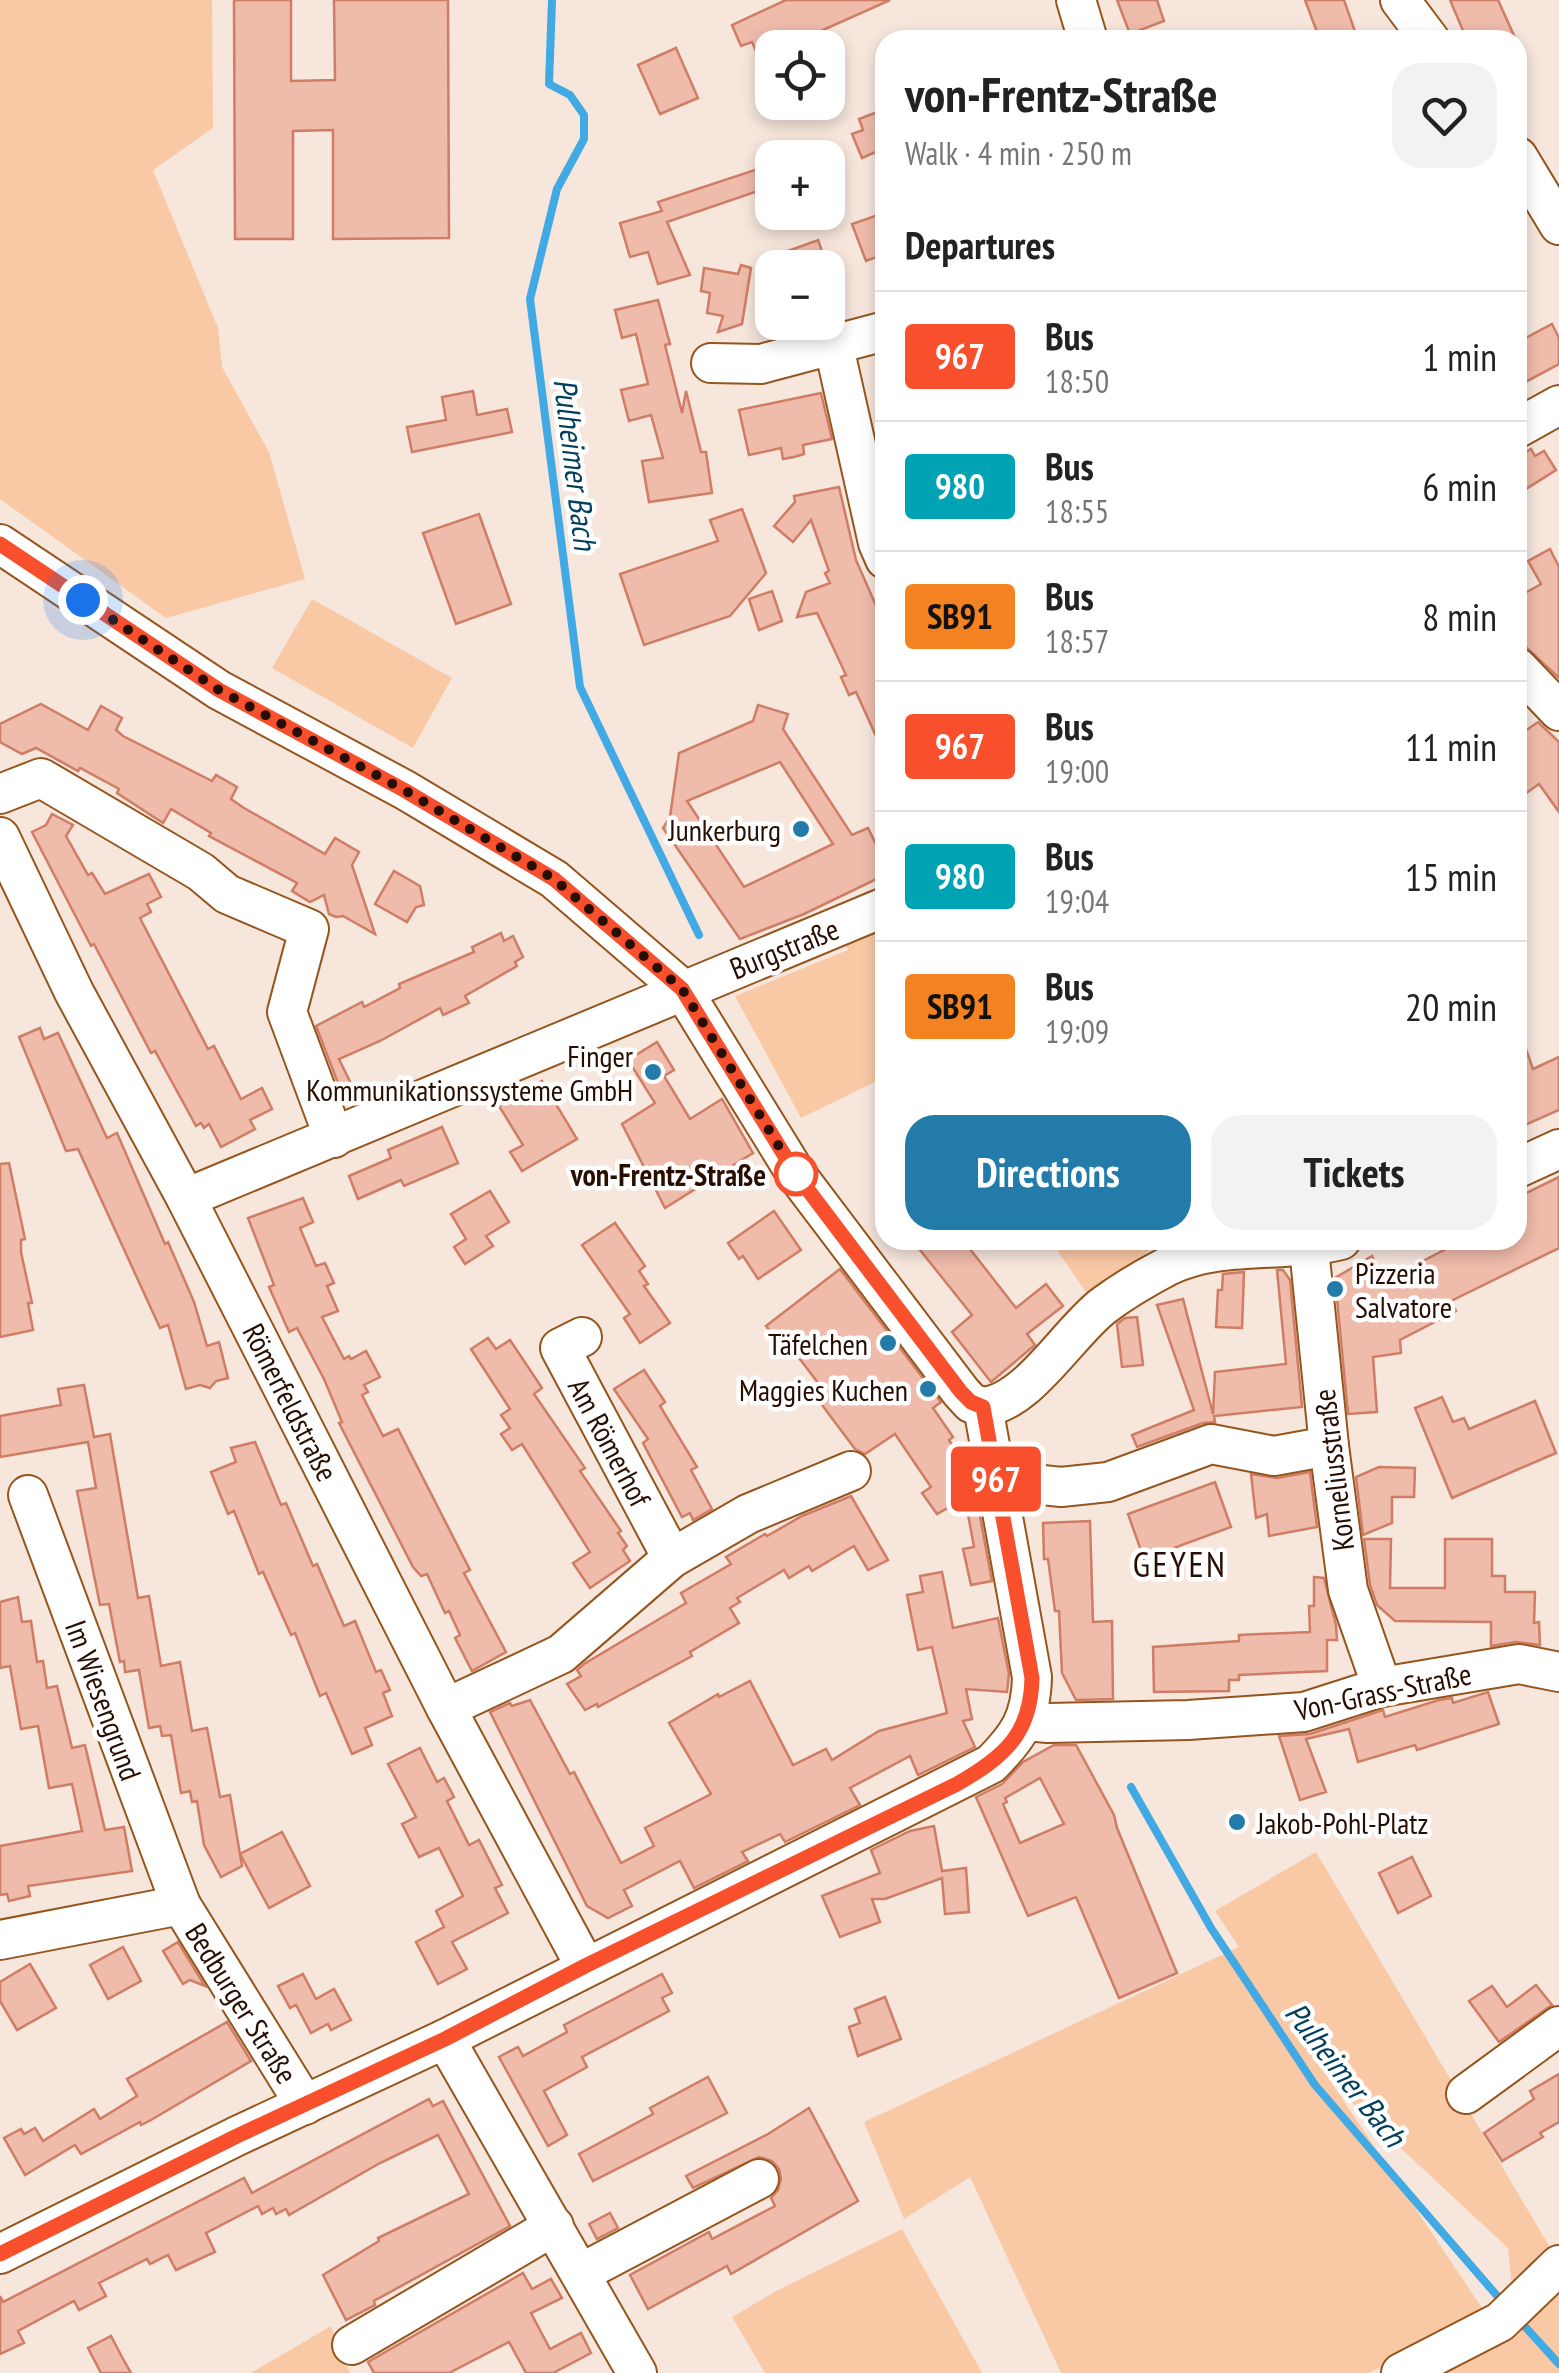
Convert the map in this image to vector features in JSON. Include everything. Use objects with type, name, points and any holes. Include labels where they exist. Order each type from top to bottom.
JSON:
[{"type":"street","points":[[1076,0],[1085,30]]},
{"type":"street","points":[[1400,0],[1422,30]]},
{"type":"street","points":[[1527,172],[1559,225]]},
{"type":"street","points":[[711,363],[761,364],[875,334]]},
{"type":"street","points":[[834,347],[875,530]]},
{"type":"street","points":[[1527,423],[1559,406]]},
{"type":"street","points":[[0,544],[219,690],[404,790],[554,879],[682,989],[796,1174],[971,1402],[983,1407],[1008,1401],[1102,1307],[1200,1250]]},
{"type":"street","points":[[1527,677],[1559,711]]},
{"type":"street","points":[[0,794],[42,778],[201,872],[227,894],[309,929],[287,1012],[334,1138]]},
{"type":"street","name":"Römerfeldstraße","points":[[0,837],[74,992],[186,1198],[446,1708],[585,1966]]},
{"type":"street","name":"Burgstraße","points":[[186,1198],[875,911]]},
{"type":"street","points":[[614,1018],[626,979],[628,942]]},
{"type":"street","points":[[1527,1164],[1559,1149]]},
{"type":"street","name":"Korneliusstraße","points":[[1325,1250],[1329,1446],[1348,1590],[1382,1687]]},
{"type":"street","name":"Am Römerhof","points":[[582,1337],[560,1348],[672,1558]]},
{"type":"street","points":[[0,2254],[445,2039],[991,1764],[1026,1721],[1032,1702],[1032,1678],[983,1407]]},
{"type":"street","points":[[997,1487],[1014,1482],[1060,1487],[1108,1482],[1211,1444],[1274,1456],[1329,1446]]},
{"type":"street","points":[[446,1708],[561,1654],[672,1558],[748,1514],[851,1471]]},
{"type":"street","name":"Im Wiesengrund","points":[[28,1495],[181,1905]]},
{"type":"street","name":"Von-Grass-Straße","points":[[1026,1721],[1048,1724],[1188,1720],[1304,1712],[1382,1687],[1519,1664],[1559,1672]]},
{"type":"street","name":"Bedburger Straße","points":[[0,1940],[181,1905],[306,2105]]},
{"type":"street","points":[[1466,2094],[1559,2026]]},
{"type":"street","points":[[445,2039],[637,2373]]},
{"type":"street","points":[[581,2273],[759,2179]]},
{"type":"street","points":[[352,2345],[554,2226]]},
{"type":"street","points":[[1402,2373],[1510,2312],[1559,2265]]},
{"type":"shaded area","points":[[0,0],[212,0],[213,128],[153,170],[218,328],[222,367],[269,452],[305,579],[166,618],[0,499]]},
{"type":"shaded area","points":[[312,599],[452,678],[413,748],[272,668]]},
{"type":"shaded area","points":[[875,929],[875,1082],[801,1118],[735,996],[848,950],[844,941]]},
{"type":"shaded area","points":[[1057,1250],[1149,1250],[1127,1269],[1088,1295]]},
{"type":"shaded area","points":[[1316,1852],[1555,2256],[1513,2296],[1508,2248],[1348,2099],[1275,1998],[1486,2314],[1369,2373],[1061,2373],[970,2177],[904,2219],[864,2122],[1239,1947],[1215,1911]]},
{"type":"shaded area","points":[[902,2229],[982,2373],[765,2373],[732,2317]]},
{"type":"shaded area","points":[[1559,2277],[1559,2373],[1416,2373]]},
{"type":"shaded area","points":[[331,2326],[350,2373],[251,2373]]},
{"type":"building","points":[[234,0],[291,0],[291,81],[335,80],[334,0],[448,0],[449,238],[333,239],[333,130],[293,131],[293,239],[235,239]]},
{"type":"building","points":[[786,0],[890,0],[823,30],[755,30],[755,49],[752,42],[741,46],[732,25]]},
{"type":"building","points":[[1117,0],[1157,0],[1164,21],[1128,30]]},
{"type":"building","points":[[1305,0],[1344,0],[1354,30],[1316,30]]},
{"type":"building","points":[[1450,0],[1498,0],[1512,30],[1463,30]]},
{"type":"building","points":[[676,48],[698,98],[660,114],[638,65]]},
{"type":"building","points":[[875,113],[875,152],[862,158],[852,134],[863,130],[859,119]]},
{"type":"building","points":[[755,170],[755,192],[667,222],[690,275],[658,284],[648,252],[630,257],[620,223],[662,211],[658,202]]},
{"type":"building","points":[[875,216],[875,258],[866,261],[852,224]]},
{"type":"building","points":[[818,240],[822,250],[790,250]]},
{"type":"building","points":[[741,265],[751,268],[742,324],[718,332],[723,316],[707,313],[710,293],[701,291],[704,268],[738,274]]},
{"type":"building","points":[[658,300],[682,413],[686,391],[701,452],[706,452],[712,493],[649,502],[642,461],[663,458],[651,415],[629,421],[621,390],[648,384],[636,334],[622,338],[615,310]]},
{"type":"building","points":[[1552,324],[1559,338],[1559,364],[1527,381],[1527,337]]},
{"type":"building","points":[[473,391],[477,415],[507,409],[512,432],[412,452],[407,427],[446,420],[442,397]]},
{"type":"building","points":[[821,393],[832,439],[803,445],[804,454],[794,457],[783,459],[781,448],[749,455],[739,410]]},
{"type":"building","points":[[1531,449],[1535,456],[1544,451],[1556,470],[1527,488],[1527,451]]},
{"type":"building","points":[[839,487],[856,560],[875,603],[875,734],[856,692],[849,695],[841,677],[846,675],[817,613],[797,617],[806,592],[830,583],[811,520],[793,542],[774,526],[795,502],[794,496]]},
{"type":"building","points":[[742,509],[766,573],[730,616],[644,645],[620,574],[718,541],[710,520]]},
{"type":"building","points":[[479,514],[511,604],[456,624],[423,533]]},
{"type":"building","points":[[1550,549],[1559,567],[1559,678],[1527,648],[1527,592],[1541,584],[1528,561]]},
{"type":"building","points":[[772,591],[782,621],[759,630],[749,599]]},
{"type":"building","points":[[41,704],[88,730],[101,706],[122,718],[116,730],[123,736],[212,781],[216,775],[237,787],[231,799],[325,854],[335,838],[359,852],[352,865],[375,934],[343,916],[329,914],[324,895],[310,902],[292,891],[297,883],[209,836],[211,833],[171,809],[163,823],[117,793],[119,789],[80,768],[78,771],[36,748],[22,754],[0,742],[0,724]]},
{"type":"building","points":[[758,705],[788,714],[783,729],[852,835],[868,828],[875,842],[875,880],[740,939],[663,828],[670,817],[679,753],[753,721]],"holes":[[[780,762],[833,844],[744,887],[687,801]]]},
{"type":"building","points":[[1538,722],[1559,742],[1559,812],[1539,784],[1527,793],[1527,730]]},
{"type":"building","points":[[52,814],[73,825],[66,836],[88,875],[92,873],[105,894],[149,874],[161,897],[147,904],[151,912],[140,918],[208,1049],[214,1046],[241,1099],[262,1088],[272,1109],[250,1120],[255,1129],[221,1147],[209,1124],[204,1128],[201,1123],[196,1126],[155,1051],[151,1053],[94,944],[91,946],[32,832],[46,825]]},
{"type":"building","points":[[394,871],[420,886],[424,905],[416,907],[407,922],[375,904]]},
{"type":"building","points":[[501,933],[504,941],[513,936],[523,957],[515,962],[517,966],[465,996],[469,1003],[443,1015],[440,1008],[339,1059],[352,1086],[341,1091],[316,1026],[362,1002],[364,1007],[400,988],[399,984],[474,952],[472,947]]},
{"type":"building","points":[[40,1028],[44,1039],[58,1033],[107,1138],[117,1133],[194,1302],[207,1346],[219,1342],[228,1378],[216,1381],[210,1388],[200,1385],[186,1389],[168,1325],[160,1328],[78,1149],[66,1151],[19,1037]]},
{"type":"building","points":[[657,1042],[674,1070],[664,1076],[690,1119],[722,1099],[753,1153],[665,1208],[622,1124],[655,1103],[628,1060]]},
{"type":"building","points":[[1527,1052],[1533,1069],[1559,1057],[1559,1110],[1527,1124]]},
{"type":"building","points":[[542,1081],[577,1139],[522,1171],[510,1152],[523,1145],[499,1106]]},
{"type":"building","points":[[442,1127],[458,1163],[404,1186],[401,1180],[358,1199],[349,1176],[391,1158],[388,1150]]},
{"type":"building","points":[[9,1163],[25,1239],[21,1240],[21,1252],[32,1303],[28,1303],[33,1330],[0,1337],[0,1164]]},
{"type":"building","points":[[1559,1177],[1559,1248],[1451,1301],[1456,1311],[1400,1340],[1401,1353],[1373,1357],[1377,1412],[1348,1414],[1335,1278],[1372,1256],[1384,1281],[1444,1250],[1527,1250],[1527,1193]]},
{"type":"building","points":[[490,1191],[509,1222],[486,1236],[493,1246],[465,1264],[454,1247],[466,1239],[451,1214]]},
{"type":"building","points":[[303,1198],[313,1222],[300,1228],[316,1266],[325,1263],[334,1283],[327,1286],[338,1311],[322,1317],[344,1359],[366,1351],[380,1377],[364,1385],[368,1392],[362,1395],[383,1436],[398,1429],[470,1570],[464,1573],[506,1652],[472,1671],[455,1638],[460,1635],[449,1611],[445,1613],[427,1574],[421,1576],[413,1567],[339,1423],[342,1422],[324,1379],[297,1328],[289,1332],[269,1287],[274,1285],[248,1218]]},
{"type":"building","points":[[774,1211],[801,1250],[758,1279],[743,1256],[739,1259],[728,1243]]},
{"type":"building","points":[[615,1223],[645,1266],[639,1271],[648,1284],[644,1286],[670,1323],[640,1343],[624,1318],[630,1314],[582,1245]]},
{"type":"building","points":[[920,1250],[971,1250],[1016,1308],[1046,1284],[1063,1306],[1027,1334],[1035,1345],[991,1382],[952,1332],[972,1315]]},
{"type":"building","points":[[840,1269],[941,1402],[933,1408],[953,1437],[949,1440],[964,1463],[955,1470],[966,1486],[974,1484],[992,1581],[971,1585],[963,1549],[974,1547],[965,1498],[937,1514],[922,1493],[931,1487],[895,1434],[865,1454],[855,1449],[822,1405],[829,1399],[822,1388],[789,1345],[784,1349],[766,1326]]},
{"type":"building","points":[[1277,1270],[1283,1270],[1290,1280],[1302,1407],[1214,1416],[1215,1422],[1137,1447],[1132,1435],[1194,1410],[1157,1305],[1183,1299],[1213,1414],[1215,1372],[1286,1364]]},
{"type":"building","points":[[1244,1272],[1242,1328],[1216,1327],[1223,1274]]},
{"type":"building","points":[[1137,1317],[1143,1365],[1122,1367],[1117,1324],[1125,1318]]},
{"type":"building","points":[[488,1338],[496,1349],[510,1340],[542,1388],[534,1394],[585,1468],[580,1471],[621,1531],[618,1533],[627,1546],[623,1550],[630,1561],[590,1588],[573,1563],[590,1552],[522,1444],[512,1450],[501,1434],[510,1428],[501,1415],[510,1409],[471,1349]]},
{"type":"building","points":[[644,1370],[665,1402],[660,1406],[697,1467],[691,1470],[712,1509],[693,1520],[690,1513],[682,1517],[643,1443],[648,1439],[614,1389]]},
{"type":"building","points":[[84,1385],[94,1437],[110,1434],[138,1598],[149,1596],[161,1666],[180,1662],[192,1731],[207,1728],[220,1797],[230,1795],[242,1866],[221,1877],[204,1845],[197,1801],[192,1802],[190,1791],[181,1793],[171,1735],[162,1736],[160,1726],[149,1728],[139,1670],[125,1672],[109,1604],[100,1605],[77,1491],[96,1488],[88,1442],[0,1457],[0,1416],[61,1405],[58,1389]]},
{"type":"building","points":[[1442,1397],[1453,1422],[1464,1418],[1469,1429],[1535,1401],[1556,1453],[1452,1498],[1415,1408]]},
{"type":"building","points":[[255,1442],[281,1505],[286,1503],[344,1626],[355,1621],[376,1672],[381,1670],[390,1690],[383,1693],[392,1716],[365,1728],[372,1745],[352,1754],[326,1693],[320,1696],[295,1633],[291,1635],[263,1572],[259,1574],[234,1511],[228,1514],[211,1472],[236,1462],[231,1448]]},
{"type":"building","points":[[1379,1467],[1415,1468],[1414,1497],[1392,1497],[1392,1523],[1363,1535],[1356,1477]]},
{"type":"building","points":[[1310,1472],[1317,1527],[1269,1536],[1267,1514],[1256,1518],[1251,1474],[1277,1478]]},
{"type":"building","points":[[1215,1482],[1231,1527],[1144,1559],[1128,1514]]},
{"type":"building","points":[[851,1496],[888,1560],[868,1570],[854,1546],[812,1571],[809,1566],[789,1578],[784,1570],[737,1598],[740,1602],[730,1608],[739,1623],[690,1652],[692,1656],[598,1707],[597,1704],[585,1710],[567,1684],[581,1676],[577,1670],[584,1664],[686,1603],[681,1593],[731,1564],[726,1557],[765,1534]]},
{"type":"building","points":[[1090,1521],[1093,1622],[1112,1621],[1113,1699],[1076,1700],[1062,1673],[1059,1611],[1055,1611],[1048,1559],[1044,1559],[1043,1523]]},
{"type":"building","points":[[1364,1539],[1391,1539],[1390,1588],[1445,1588],[1445,1539],[1492,1539],[1492,1576],[1505,1576],[1505,1592],[1535,1592],[1534,1623],[1539,1622],[1540,1645],[1516,1642],[1491,1646],[1491,1622],[1395,1621],[1377,1605],[1370,1585]]},
{"type":"building","points":[[942,1572],[953,1628],[998,1618],[1009,1674],[1007,1692],[966,1689],[972,1719],[963,1721],[975,1747],[918,1775],[910,1756],[850,1788],[860,1805],[785,1842],[780,1834],[742,1852],[748,1861],[694,1888],[680,1861],[624,1890],[632,1906],[608,1918],[587,1906],[490,1712],[530,1700],[570,1774],[574,1772],[621,1863],[654,1846],[645,1828],[711,1794],[669,1723],[718,1694],[719,1697],[750,1681],[793,1765],[826,1749],[832,1760],[879,1731],[947,1713],[932,1647],[918,1650],[907,1595],[923,1592],[920,1576]]},
{"type":"building","points":[[1314,1577],[1324,1578],[1336,1625],[1337,1640],[1327,1640],[1327,1671],[1239,1675],[1239,1680],[1229,1680],[1229,1691],[1154,1692],[1153,1647],[1239,1641],[1239,1635],[1310,1632]]},
{"type":"building","points":[[18,1597],[22,1622],[31,1621],[37,1662],[43,1661],[47,1688],[57,1686],[72,1748],[85,1745],[105,1830],[124,1827],[132,1871],[28,1886],[30,1896],[9,1901],[7,1894],[0,1895],[0,1846],[82,1831],[72,1784],[49,1788],[38,1726],[21,1729],[10,1666],[0,1668],[0,1602]]},
{"type":"building","points":[[1488,1692],[1499,1724],[1417,1750],[1415,1745],[1358,1762],[1349,1729],[1306,1739],[1326,1792],[1300,1800],[1279,1736],[1310,1734],[1383,1710],[1385,1717],[1439,1700],[1452,1698],[1453,1703]]},
{"type":"building","points":[[1054,1745],[1076,1745],[1114,1815],[1177,1973],[1119,1998],[1076,1897],[1028,1916],[976,1797],[1002,1784],[1023,1762]],"holes":[[[1040,1778],[1064,1824],[1020,1843],[1003,1804],[1007,1802],[1005,1798]]]},
{"type":"building","points":[[420,1748],[437,1782],[444,1778],[454,1797],[447,1801],[469,1845],[479,1840],[502,1885],[495,1888],[508,1913],[452,1942],[467,1969],[438,1984],[416,1942],[444,1927],[436,1911],[463,1896],[439,1848],[419,1857],[402,1824],[416,1817],[388,1764]]},
{"type":"building","points":[[934,1826],[942,1871],[966,1868],[969,1912],[945,1914],[942,1878],[885,1899],[872,1899],[880,1922],[840,1937],[822,1896],[880,1873],[871,1850],[910,1831]]},
{"type":"building","points":[[282,1832],[310,1886],[269,1908],[240,1854]]},
{"type":"building","points":[[1412,1857],[1431,1896],[1398,1913],[1379,1873]]},
{"type":"building","points":[[178,1942],[205,1986],[190,1980],[183,1984],[163,1951]]},
{"type":"building","points":[[123,1947],[141,1981],[108,1999],[90,1965]]},
{"type":"building","points":[[30,1964],[56,2008],[17,2030],[0,2001],[0,1982]]},
{"type":"building","points":[[303,1974],[316,1999],[334,1989],[351,2020],[331,2030],[328,2024],[311,2033],[296,2005],[290,2008],[278,1986]]},
{"type":"building","points":[[662,1974],[672,1993],[662,1998],[669,2011],[582,2057],[587,2067],[544,2091],[567,2135],[548,2146],[499,2057],[518,2047],[523,2056],[567,2032],[564,2025]]},
{"type":"building","points":[[1536,1985],[1552,2005],[1499,2042],[1469,2001],[1492,1986],[1507,2007]]},
{"type":"building","points":[[885,1997],[901,2039],[858,2056],[849,2027],[860,2023],[855,2009]]},
{"type":"building","points":[[227,2022],[251,2061],[151,2120],[141,2125],[140,2122],[81,2154],[75,2145],[25,2175],[4,2138],[21,2129],[24,2134],[35,2128],[43,2141],[94,2109],[100,2119],[137,2096],[127,2079]]},
{"type":"building","points":[[1559,2074],[1559,2122],[1540,2133],[1543,2137],[1502,2161],[1484,2133],[1534,2099],[1530,2091]]},
{"type":"building","points":[[708,2077],[727,2113],[593,2181],[579,2154],[653,2114],[650,2108]]},
{"type":"building","points":[[429,2099],[433,2106],[443,2101],[510,2226],[346,2320],[323,2275],[379,2241],[378,2238],[469,2194],[438,2135],[289,2215],[286,2209],[276,2214],[273,2208],[262,2214],[258,2206],[206,2233],[215,2252],[176,2270],[168,2255],[150,2264],[147,2259],[99,2283],[106,2296],[79,2310],[74,2301],[18,2331],[24,2343],[0,2354],[0,2296],[3,2302],[244,2178],[252,2193]]},
{"type":"building","points":[[809,2108],[858,2201],[731,2274],[727,2266],[648,2309],[630,2275],[709,2232],[712,2239],[775,2206],[771,2198],[781,2179],[772,2161],[759,2157],[693,2188],[686,2176]]},
{"type":"building","points":[[610,2213],[618,2228],[597,2239],[589,2224]]},
{"type":"building","points":[[523,2273],[532,2289],[551,2279],[562,2298],[531,2313],[550,2349],[581,2333],[591,2353],[553,2373],[526,2373],[509,2342],[449,2373],[374,2373],[368,2362]]},
{"type":"building","points":[[111,2336],[131,2373],[101,2373],[88,2348]]},
{"type":"waterway","name":"Pulheimer Bach","points":[[552,0],[549,84],[570,95],[584,115],[584,139],[557,189],[530,299],[580,687],[699,935]]},
{"type":"waterway","name":"Pulheimer Bach","points":[[1131,1787],[1211,1928],[1315,2085],[1505,2305]]},
{"type":"waterway","name":"Pulheimer Bach","points":[[1518,2319],[1559,2364]]},
{"type":"bus line","name":"967","points":[[0,544],[219,690],[404,790],[554,879],[682,989],[796,1174],[961,1392],[983,1407],[1032,1678],[1032,1702],[1026,1721],[1010,1745],[991,1764],[957,1784],[445,2039],[237,2136],[0,2254]]},
{"type":"place","name":"Junkerburg","points":[[801,829]]},
{"type":"place","name":"Finger Kommunikationssysteme GmbH","points":[[653,1072]]},
{"type":"place","name":"von-Frentz-Straße","points":[[796,1174]]},
{"type":"place","name":"Pizzeria Salvatore","points":[[1335,1289]]},
{"type":"place","name":"Täfelchen","points":[[888,1343]]},
{"type":"place","name":"Maggies Kuchen","points":[[928,1389]]},
{"type":"place","name":"Jakob-Pohl-Platz","points":[[1237,1822]]},
{"type":"district","name":"GEYEN","points":[[1180,1564]]},
{"type":"route","points":[[83,600],[219,690],[404,790],[554,879],[682,989],[796,1174]]}]
